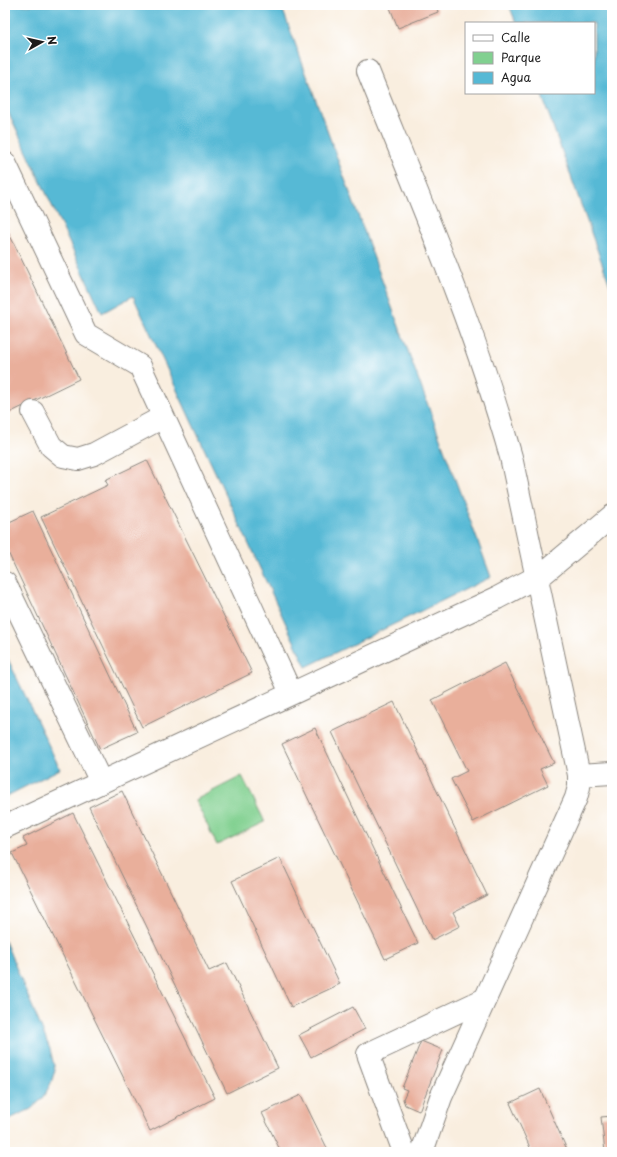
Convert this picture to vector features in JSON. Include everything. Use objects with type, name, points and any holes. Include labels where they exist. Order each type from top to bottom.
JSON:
[{"type":"street","points":[[368,71],[452,281],[502,424],[511,457],[579,776],[579,787],[576,798],[441,1097],[422,1152]]},
{"type":"street","points":[[5,163],[86,334],[140,366],[291,693]]},
{"type":"street","points":[[33,412],[51,446],[63,456],[78,459],[94,454],[163,417]]},
{"type":"street","points":[[5,827],[497,598],[544,573],[612,516]]},
{"type":"street","points":[[5,583],[101,782]]},
{"type":"street","points":[[579,776],[612,773]]},
{"type":"street","points":[[404,1152],[368,1054],[485,999]]},
{"type":"green space","points":[[242,776],[265,822],[217,845],[195,800]]},
{"type":"water","points":[[5,5],[281,5],[491,577],[306,667],[133,296],[102,313],[5,105]]},
{"type":"water","points":[[509,5],[612,5],[612,291],[541,94],[595,94],[595,22],[516,22]]},
{"type":"water","points":[[5,653],[60,769],[5,797]]},
{"type":"water","points":[[5,941],[50,1049],[55,1070],[51,1083],[43,1098],[31,1109],[5,1121]]},
{"type":"building","points":[[389,5],[436,5],[438,12],[398,28]]},
{"type":"building","points":[[5,225],[79,379],[5,415]]},
{"type":"building","points":[[147,460],[252,673],[142,727],[41,517],[108,485],[105,480]]},
{"type":"building","points":[[33,511],[137,732],[100,749],[5,546],[5,524]]},
{"type":"building","points":[[505,663],[554,763],[540,769],[548,785],[473,822],[451,779],[467,771],[432,700]]},
{"type":"building","points":[[394,702],[487,895],[453,912],[460,926],[432,940],[332,732]]},
{"type":"building","points":[[315,728],[418,943],[385,959],[282,744]]},
{"type":"building","points":[[122,791],[209,971],[227,963],[278,1068],[227,1093],[89,807]]},
{"type":"building","points":[[73,813],[215,1098],[150,1131],[12,853],[27,846],[23,838]]},
{"type":"building","points":[[280,858],[340,984],[291,1007],[232,881]]},
{"type":"building","points":[[353,1007],[365,1029],[311,1057],[299,1035]]},
{"type":"building","points":[[421,1041],[443,1050],[419,1111],[405,1105],[403,1099],[407,1090],[402,1088]]},
{"type":"building","points":[[540,1089],[568,1152],[532,1152],[510,1103]]},
{"type":"building","points":[[301,1095],[329,1152],[281,1152],[262,1113]]},
{"type":"building","points":[[612,1116],[612,1152],[605,1152],[601,1117]]}]
